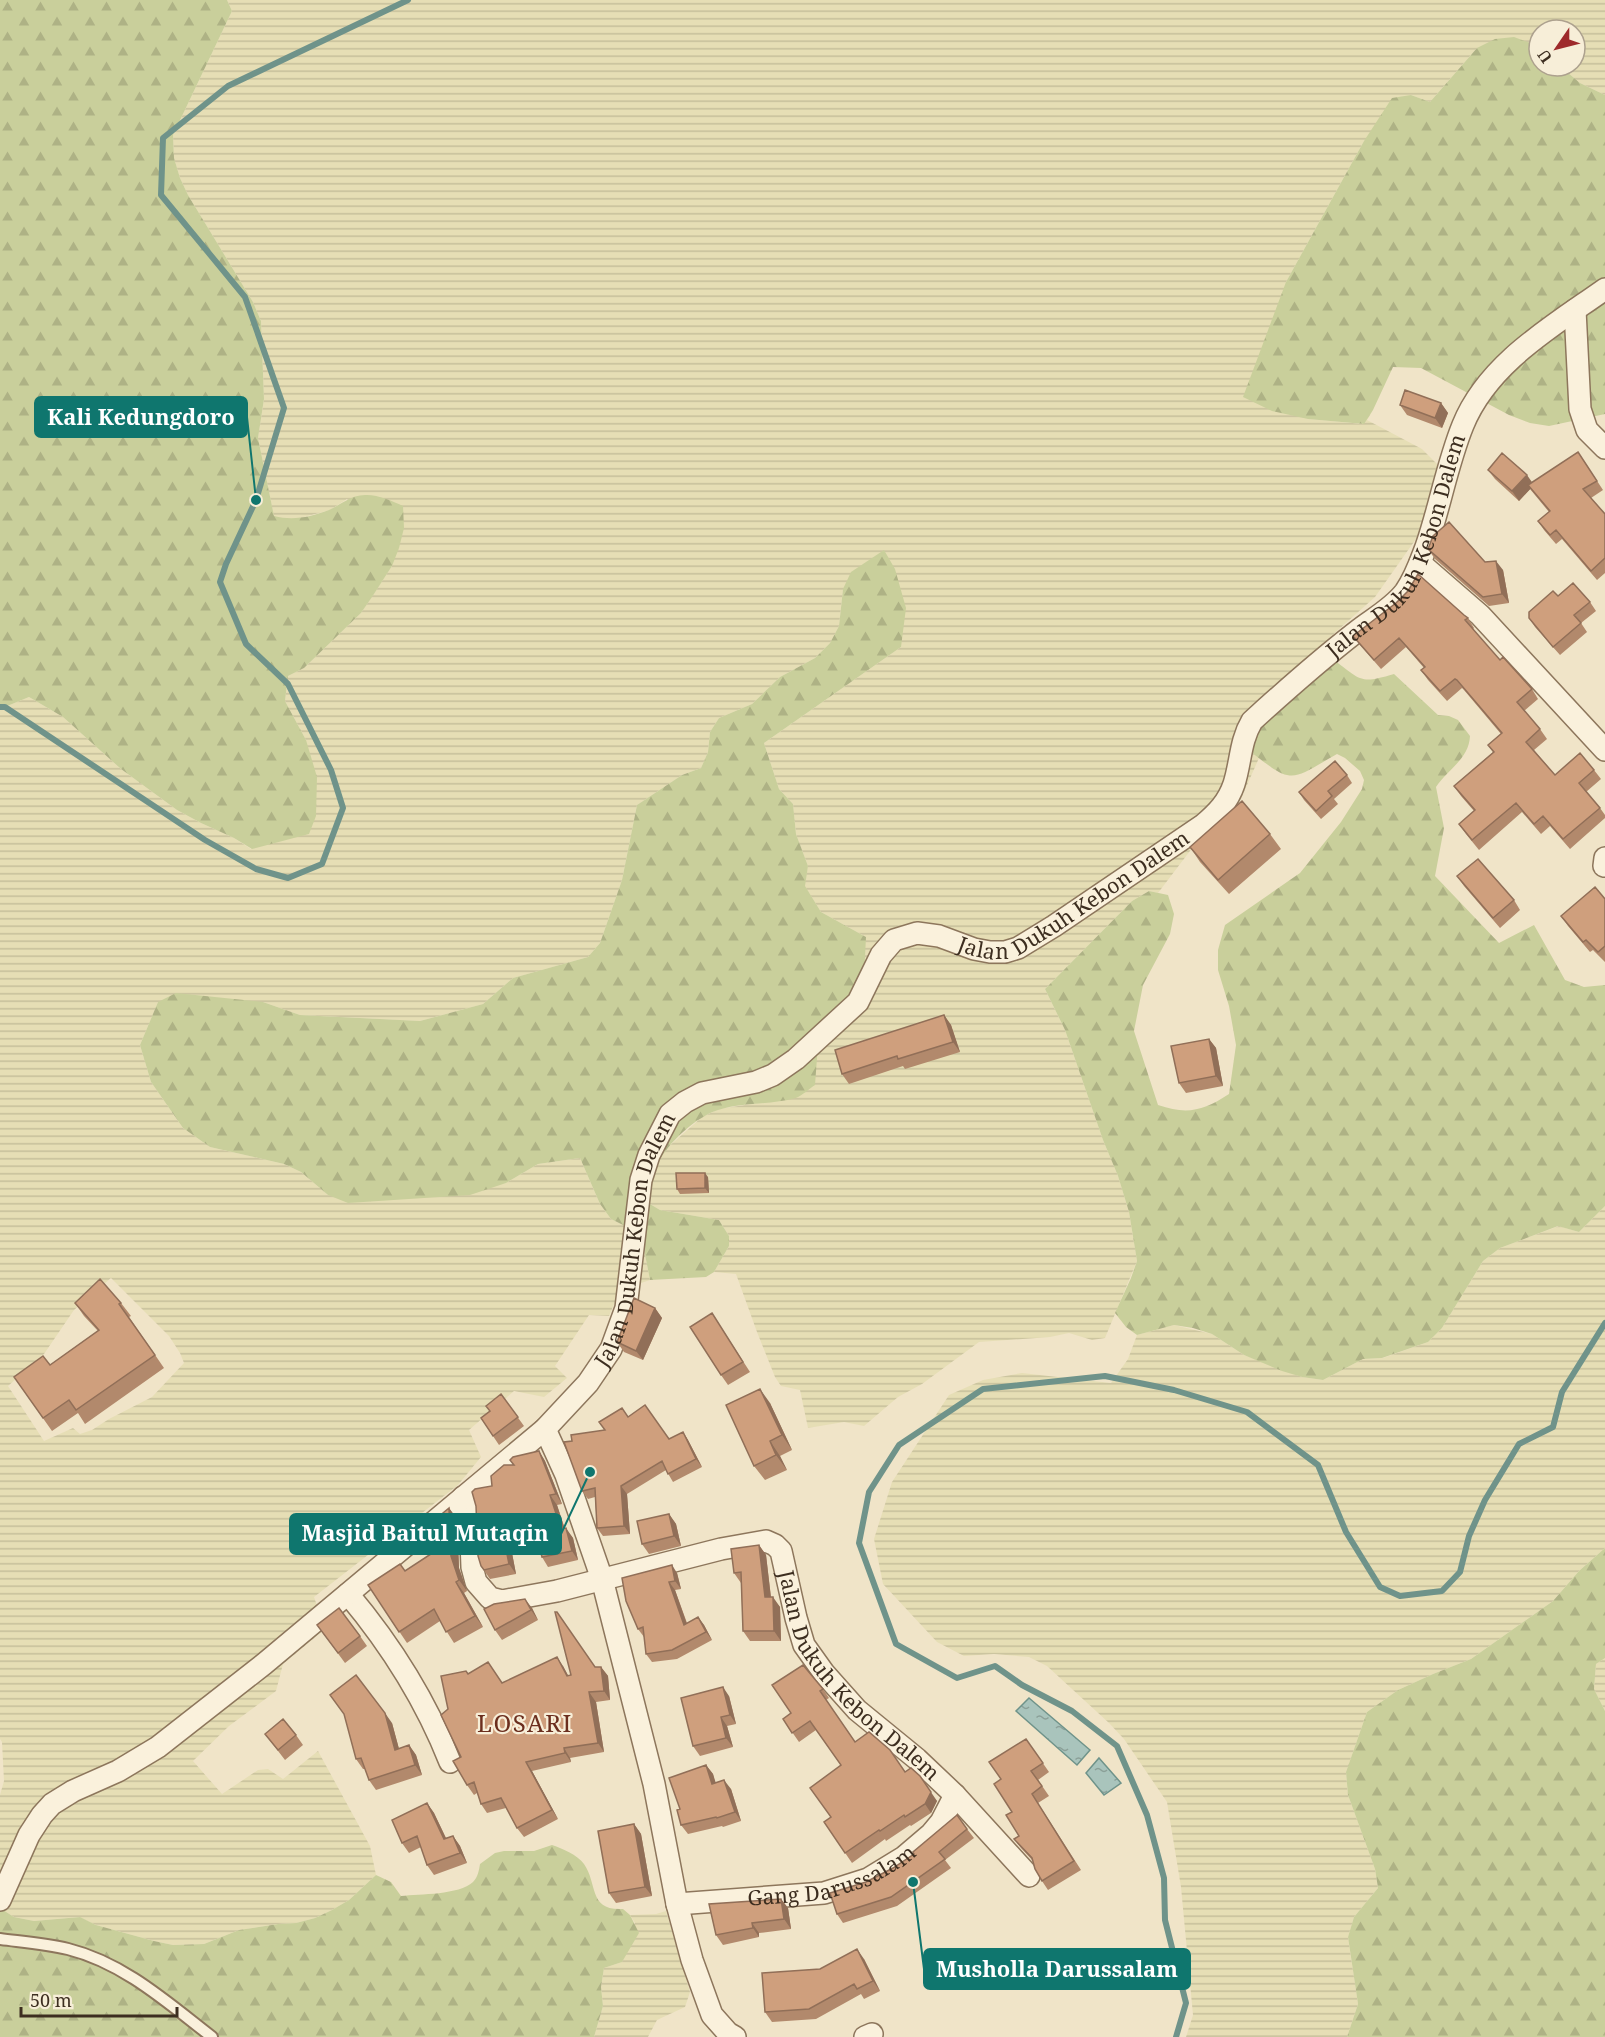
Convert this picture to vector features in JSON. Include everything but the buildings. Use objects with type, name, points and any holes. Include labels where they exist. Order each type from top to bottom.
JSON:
[{"type":"street","name":"Jalan Dukuh Kebon Dalem","points":[[0,1900],[29,1835],[52,1804],[73,1791],[118,1771],[158,1747],[264,1664],[545,1429],[588,1383],[611,1349],[626,1308],[641,1180],[649,1155],[670,1114],[685,1102],[702,1094],[756,1082],[773,1075],[796,1059],[858,1002],[881,955],[894,940],[917,933],[939,936],[974,949],[990,952],[1005,952],[1018,948],[1203,825],[1220,810],[1234,784],[1245,732],[1252,721],[1397,600],[1413,579],[1436,520],[1463,426],[1478,396],[1518,353],[1605,289]]},
{"type":"street","points":[[1575,310],[1580,409],[1587,430],[1605,448]]},
{"type":"street","points":[[1420,563],[1480,615],[1602,741]]},
{"type":"street","points":[[545,1429],[566,1474],[602,1579],[654,1784],[678,1904],[704,1998],[719,2025],[735,2037]]},
{"type":"street","name":"Jalan Dukuh Kebon Dalem","points":[[463,1497],[470,1516],[472,1567],[476,1582],[490,1598],[502,1601],[521,1599],[721,1549],[766,1541],[775,1545],[781,1551],[804,1645],[824,1673],[857,1710],[917,1759],[956,1795],[1029,1876]]},
{"type":"street","points":[[348,1594],[369,1620],[425,1708],[450,1762]]},
{"type":"street","name":"Gang Darussalam","points":[[678,1904],[824,1893],[868,1879],[904,1857],[931,1834],[941,1822],[956,1795]]},
{"type":"lane","points":[[0,1939],[69,1949],[106,1962],[145,1986],[212,2037]]},
{"type":"shaded area","points":[[227,0],[1605,0],[1605,95],[1574,78],[1587,78],[1587,18],[1527,18],[1527,44],[1477,48],[1430,102],[1411,95],[1364,141],[1286,282],[1309,419],[1363,424],[1373,410],[1367,420],[1422,449],[1437,464],[1439,474],[1423,529],[1375,597],[1328,639],[1334,660],[1251,752],[1259,758],[1240,801],[1193,847],[1158,893],[1149,891],[1132,901],[1045,989],[1065,1030],[1129,1212],[1137,1261],[1105,1338],[1092,1340],[1069,1333],[1050,1337],[979,1342],[922,1384],[898,1397],[864,1426],[844,1422],[808,1428],[800,1390],[781,1386],[775,1377],[736,1274],[714,1272],[729,1246],[729,1236],[719,1220],[660,1210],[650,1204],[648,1194],[656,1164],[667,1148],[702,1117],[719,1109],[797,1097],[819,1031],[866,937],[821,912],[804,885],[808,866],[796,834],[793,804],[779,789],[764,743],[901,647],[843,589],[839,626],[830,643],[815,658],[780,677],[752,704],[719,718],[710,732],[708,752],[701,768],[682,775],[637,805],[622,880],[600,943],[588,957],[513,978],[483,1004],[420,1021],[300,1015],[263,1002],[158,1002],[140,1045],[151,1082],[183,1128],[210,1147],[284,1164],[301,1172],[328,1195],[506,1183],[538,1164],[580,1158],[600,1204],[611,1219],[641,1234],[650,1280],[620,1290],[609,1316],[589,1315],[555,1366],[567,1378],[544,1397],[514,1391],[469,1430],[481,1457],[458,1485],[314,1597],[325,1629],[283,1664],[276,1691],[229,1726],[193,1761],[222,1794],[258,1770],[268,1769],[283,1779],[318,1751],[370,1846],[376,1875],[349,1900],[315,1918],[296,1923],[239,1930],[204,1944],[173,1945],[96,1925],[79,1917],[34,1921],[14,1917],[0,1908],[0,1795],[4,1781],[0,1739],[0,709],[29,697],[63,717],[121,769],[177,810],[234,838],[251,849],[306,740],[285,701],[288,676],[304,668],[361,613],[392,566],[347,499],[330,510],[293,520],[274,517],[258,438],[264,399],[261,321],[253,302],[188,195],[174,158],[173,135],[232,11]],"holes":[[[111,1278],[169,1336],[184,1363],[152,1397],[92,1430],[80,1434],[73,1428],[44,1441],[8,1386],[44,1354],[74,1310]]]},
{"type":"shaded area","points":[[1605,1206],[1605,1548],[1579,1571],[1553,1601],[1471,1659],[1398,1690],[1367,1712],[1346,1772],[1348,1795],[1375,1869],[1378,1888],[1354,1917],[1348,1937],[1358,2004],[1347,2037],[1186,2037],[1193,2015],[1181,1887],[1167,1802],[1124,1739],[1047,1666],[1029,1657],[994,1654],[964,1656],[937,1642],[883,1584],[874,1539],[892,1482],[949,1395],[983,1380],[1022,1373],[1111,1383],[1128,1359],[1137,1335],[1174,1325],[1212,1334],[1244,1355],[1302,1377],[1323,1380],[1363,1359],[1383,1358],[1428,1342],[1442,1328],[1483,1261],[1500,1248],[1559,1226],[1579,1232]]},
{"type":"shaded area","points":[[1605,1658],[1605,1711],[1594,1689],[1596,1664]]},
{"type":"shaded area","points":[[666,1911],[690,1992],[685,2007],[657,2020],[648,2037],[594,2037],[603,2006],[601,1987],[604,1968],[622,1962],[635,1923],[630,1915],[656,1914]]},
{"type":"green space","points":[[0,0],[227,0],[232,11],[173,135],[174,158],[188,195],[253,302],[261,321],[264,399],[258,438],[274,516],[295,518],[308,516],[329,510],[362,495],[381,497],[403,506],[404,528],[399,548],[392,566],[372,597],[361,613],[304,668],[288,676],[285,701],[306,740],[317,777],[316,816],[309,834],[252,849],[177,810],[121,769],[63,717],[29,697],[0,709]]},
{"type":"green space","points":[[1514,37],[1527,42],[1527,78],[1574,78],[1605,95],[1605,414],[1549,426],[1530,423],[1509,415],[1421,368],[1393,367],[1364,424],[1308,419],[1272,411],[1243,397],[1286,282],[1364,141],[1392,98],[1411,95],[1430,102],[1477,48],[1495,39]]},
{"type":"green space","points":[[884,550],[895,569],[906,608],[901,647],[764,743],[779,789],[793,804],[796,834],[808,866],[805,886],[821,912],[866,937],[864,977],[819,1031],[815,1085],[796,1098],[728,1107],[706,1115],[680,1135],[669,1147],[652,1176],[649,1190],[650,1204],[660,1210],[719,1220],[729,1236],[729,1246],[714,1272],[706,1277],[650,1280],[641,1234],[611,1219],[600,1204],[580,1158],[538,1164],[506,1183],[470,1195],[348,1203],[328,1195],[301,1172],[284,1164],[210,1147],[183,1128],[151,1082],[140,1045],[158,1002],[176,993],[263,1002],[300,1015],[420,1021],[483,1004],[513,978],[588,957],[600,943],[622,880],[637,805],[682,775],[701,768],[708,752],[710,732],[719,718],[752,704],[780,677],[815,658],[830,643],[839,626],[843,589],[851,572]]},
{"type":"green space","points":[[1334,660],[1362,679],[1374,679],[1394,674],[1438,715],[1458,720],[1470,736],[1469,744],[1462,757],[1436,787],[1444,828],[1435,876],[1499,943],[1534,925],[1565,980],[1584,987],[1605,985],[1605,1206],[1579,1232],[1558,1226],[1500,1248],[1483,1261],[1442,1328],[1428,1342],[1382,1358],[1363,1359],[1323,1380],[1282,1371],[1244,1355],[1212,1334],[1193,1328],[1174,1325],[1137,1335],[1126,1327],[1115,1313],[1137,1261],[1129,1212],[1065,1030],[1045,989],[1132,901],[1149,891],[1168,895],[1174,914],[1170,934],[1143,985],[1134,1031],[1158,1105],[1178,1110],[1195,1110],[1229,1094],[1236,1045],[1229,1006],[1218,970],[1218,950],[1225,925],[1300,873],[1341,822],[1362,789],[1364,780],[1360,771],[1337,754],[1293,776],[1276,770],[1251,752],[1261,725]]},
{"type":"green space","points":[[1605,1548],[1605,1658],[1596,1664],[1594,1689],[1605,1711],[1605,2037],[1347,2037],[1358,2004],[1348,1937],[1354,1917],[1378,1888],[1375,1869],[1348,1795],[1346,1772],[1367,1712],[1398,1690],[1471,1659],[1553,1601],[1579,1571]]},
{"type":"green space","points":[[552,1845],[569,1852],[584,1864],[599,1901],[604,1906],[623,1909],[630,1915],[639,1933],[622,1962],[604,1968],[601,1987],[603,2006],[594,2037],[0,2037],[0,1908],[14,1917],[34,1921],[80,1917],[96,1925],[154,1941],[173,1945],[204,1944],[239,1930],[296,1923],[315,1918],[349,1900],[376,1875],[391,1882],[401,1896],[449,1892],[473,1882],[480,1864],[495,1853],[534,1851]]},
{"type":"water","points":[[1029,1698],[1090,1750],[1077,1765],[1016,1711]]},
{"type":"water","points":[[1099,1758],[1121,1783],[1104,1795],[1086,1773]]},
{"type":"waterway","points":[[0,707],[5,707],[205,840],[256,869],[288,878],[322,864],[343,808],[331,770],[288,684],[246,644],[220,582],[256,500],[284,408],[245,297],[161,195],[163,138],[228,86],[408,0]]},
{"type":"waterway","points":[[1176,2037],[1186,2003],[1165,1920],[1164,1878],[1147,1815],[1117,1746],[1072,1711],[1022,1685],[995,1666],[957,1678],[896,1644],[859,1543],[869,1492],[899,1445],[983,1389],[1105,1376],[1174,1390],[1247,1412],[1318,1465],[1346,1532],[1380,1587],[1400,1596],[1442,1591],[1460,1572],[1469,1536],[1485,1500],[1519,1444],[1553,1427],[1562,1392],[1605,1323]]},
{"type":"place","name":"Kali Kedungdoro","points":[[256,500]]},
{"type":"place","name":"Masjid Baitul Mutaqin","points":[[590,1472]]},
{"type":"place","name":"Musholla Darussalam","points":[[913,1882]]},
{"type":"district","name":"LOSARI","points":[[525,1724]]}]
